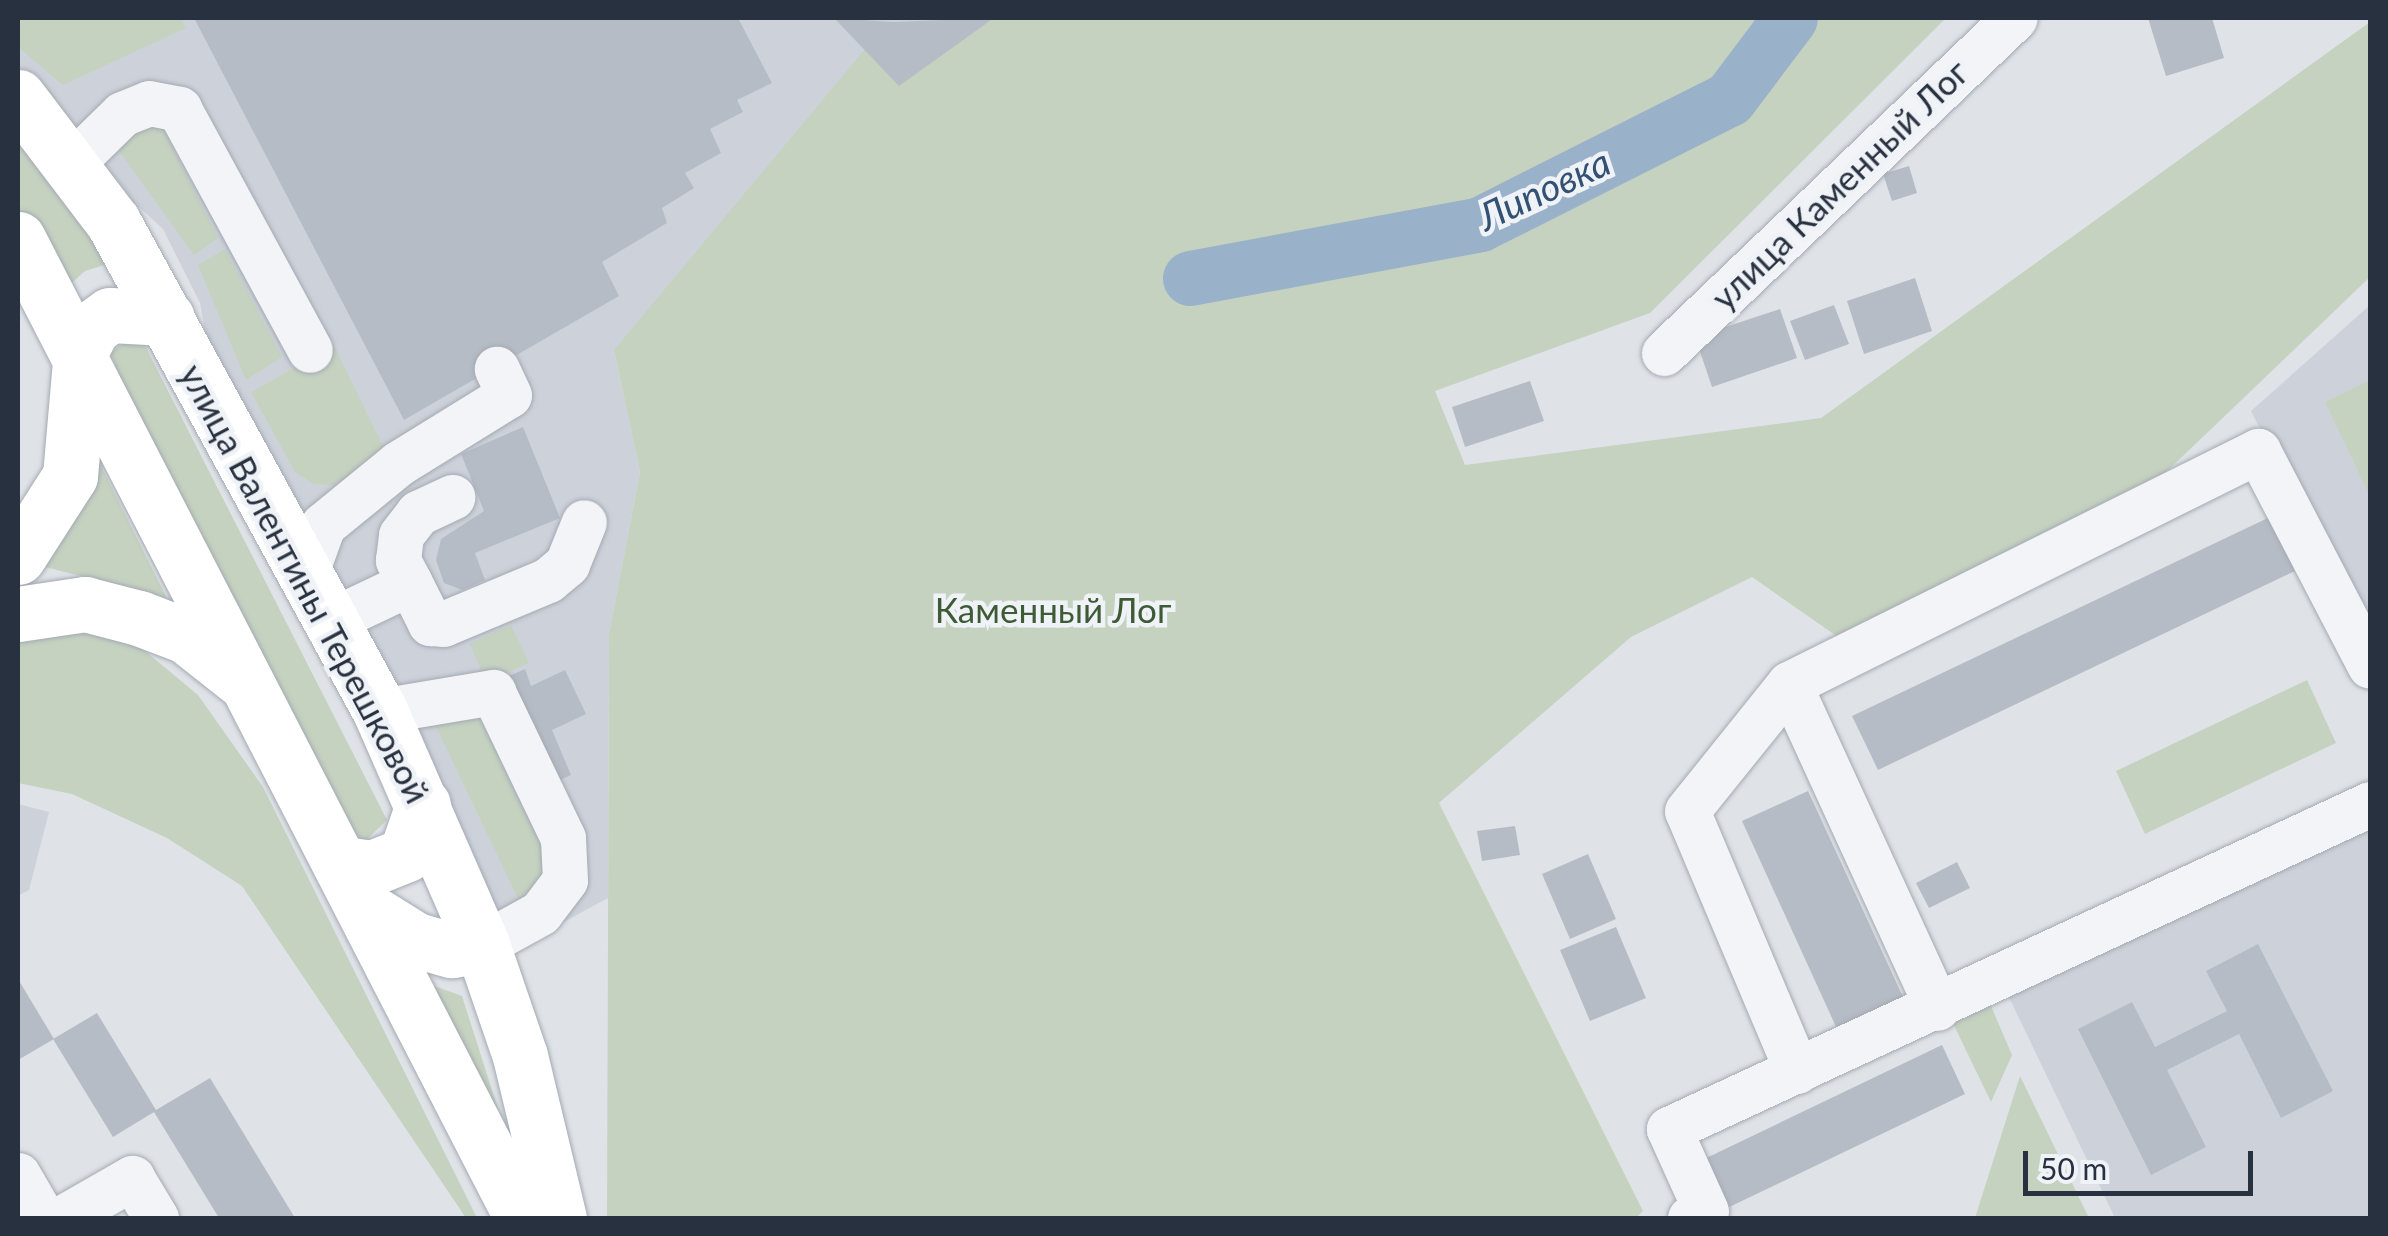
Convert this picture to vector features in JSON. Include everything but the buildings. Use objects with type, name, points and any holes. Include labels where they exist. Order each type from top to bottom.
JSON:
[{"type":"main road","name":"улица Валентины Терешковой","points":[[18,98],[72,164],[167,318],[380,711],[482,945],[520,1056],[559,1218]]},
{"type":"main road","points":[[18,239],[81,350],[371,912],[465,1119],[522,1218]]},
{"type":"main road","points":[[18,557],[70,476],[81,350],[110,315],[167,318]]},
{"type":"main road","points":[[18,614],[85,604],[139,618],[186,636],[256,692]]},
{"type":"main road","points":[[344,864],[372,868],[406,854],[423,805]]},
{"type":"main road","points":[[371,912],[416,940],[452,950],[482,945]]},
{"type":"street","name":"улица Каменный Лог","points":[[1664,353],[2015,18]]},
{"type":"street","points":[[72,164],[122,114],[149,104],[179,109],[310,350]]},
{"type":"street","points":[[306,572],[323,525],[399,462],[509,395],[497,369]]},
{"type":"street","points":[[1797,1071],[1687,810],[1789,684],[2258,451],[2370,666]]},
{"type":"street","points":[[452,497],[418,514],[401,536],[398,560],[430,622],[443,624],[548,580],[567,564],[584,522]]},
{"type":"street","points":[[332,620],[410,583]]},
{"type":"street","points":[[1789,684],[1937,1008]]},
{"type":"street","points":[[380,711],[494,692],[562,838],[565,880],[540,913],[482,945]]},
{"type":"street","points":[[1690,1218],[1706,1211],[1669,1129],[2370,804]]},
{"type":"street","points":[[18,1175],[43,1218]]},
{"type":"street","points":[[62,1218],[132,1178],[156,1218]]},
{"type":"shaded area","points":[[18,18],[994,18],[899,86],[614,350],[640,472],[609,634],[608,898],[510,951],[209,353],[200,303],[163,229],[104,175],[18,73]]},
{"type":"shaded area","points":[[2370,305],[2370,650],[2251,411]]},
{"type":"shaded area","points":[[18,804],[49,812],[29,890],[18,896]]},
{"type":"shaded area","points":[[2370,818],[2370,1218],[2115,1218],[2005,989]]},
{"type":"green space","points":[[18,18],[181,18],[186,28],[63,85],[18,47]]},
{"type":"green space","name":"Каменный Лог","points":[[994,18],[1946,18],[1650,313],[1435,391],[1465,465],[1821,418],[2370,22],[2370,277],[2161,477],[1838,637],[1752,577],[1631,637],[1439,803],[1643,1211],[1636,1218],[607,1218],[609,634],[640,472],[614,350],[865,49],[899,85]]},
{"type":"green space","points":[[155,113],[218,238],[194,255],[114,144]]},
{"type":"green space","points":[[18,142],[111,263],[85,271],[62,292],[18,216]]},
{"type":"green space","points":[[225,249],[282,357],[246,380],[198,265]]},
{"type":"green space","points":[[139,334],[387,820],[364,842],[350,836],[121,381],[110,352]]},
{"type":"green space","points":[[334,346],[386,452],[334,485],[313,484],[295,472],[251,392]]},
{"type":"green space","points":[[2370,380],[2370,496],[2325,402]]},
{"type":"green space","points":[[95,454],[167,598],[45,567],[75,516]]},
{"type":"green space","points":[[89,624],[133,641],[198,695],[263,787],[477,1218],[466,1218],[242,886],[167,838],[72,794],[18,783],[18,629]]},
{"type":"green space","points":[[511,625],[529,663],[474,686],[440,686],[481,670],[470,644]]},
{"type":"green space","points":[[2307,680],[2336,743],[2145,834],[2116,771]]},
{"type":"green space","points":[[475,707],[553,872],[524,911],[430,714]]},
{"type":"green space","points":[[409,977],[462,996],[527,1200]]},
{"type":"green space","points":[[1985,992],[2012,1055],[1991,1102],[1947,1011]]},
{"type":"green space","points":[[2020,1076],[2089,1218],[1975,1218]]},
{"type":"waterway","name":"Липовка","points":[[1190,278],[1480,224],[1729,99],[1790,18]]}]
